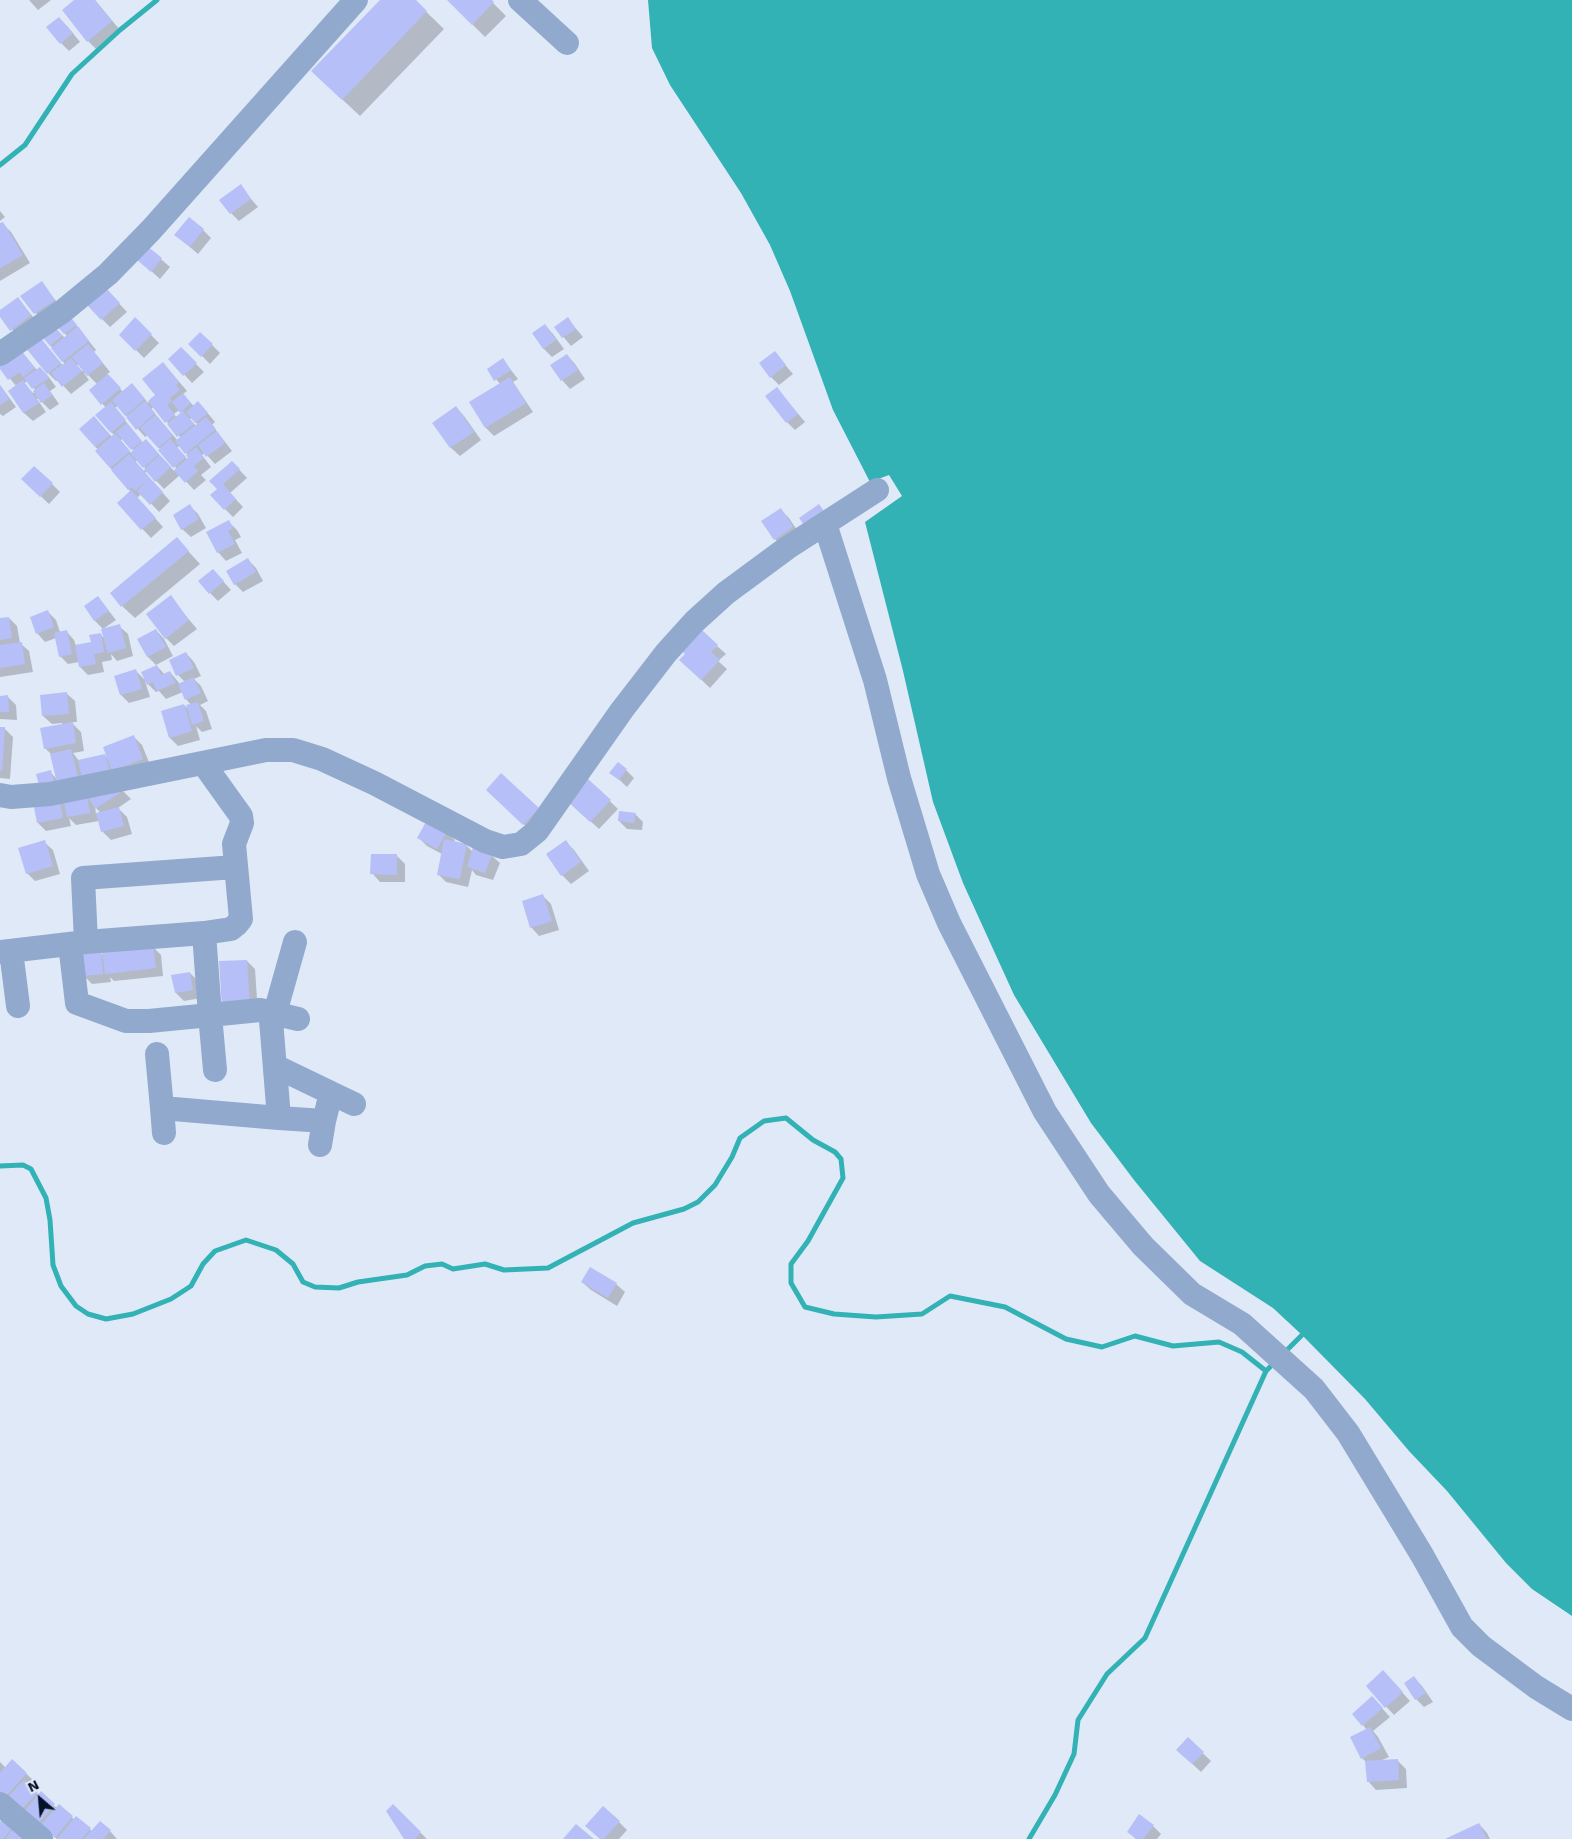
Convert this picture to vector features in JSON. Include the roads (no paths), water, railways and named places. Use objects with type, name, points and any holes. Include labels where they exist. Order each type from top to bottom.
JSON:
[{"type":"street","points":[[0,354],[63,310],[108,274],[151,230],[356,0]]},
{"type":"street","points":[[520,0],[567,43]]},
{"type":"street","points":[[0,795],[11,797],[50,794],[266,750],[293,750],[322,759],[485,842],[503,847],[521,844],[537,831],[622,710],[666,652],[694,622],[726,592],[787,548],[877,490]]},
{"type":"street","points":[[825,524],[875,680],[900,778],[928,874],[949,923],[1045,1112],[1099,1194],[1143,1246],[1192,1294],[1242,1324],[1314,1389],[1348,1433],[1422,1555],[1462,1626],[1480,1646],[1572,1709]]},
{"type":"street","points":[[18,1006],[5,951],[230,929],[241,919],[234,844],[242,822],[242,816],[203,763]]},
{"type":"street","points":[[235,867],[83,878],[78,943],[77,1003],[126,1021],[149,1021],[260,1010],[298,1019]]},
{"type":"street","points":[[204,932],[215,1070]]},
{"type":"street","points":[[279,1118],[270,1020],[274,1013],[295,942]]},
{"type":"street","points":[[157,1054],[164,1133]]},
{"type":"street","points":[[275,1066],[354,1104]]},
{"type":"street","points":[[320,1145],[331,1094]]},
{"type":"street","points":[[162,1108],[324,1121]]},
{"type":"street","points":[[0,1804],[41,1839]]},
{"type":"water","points":[[648,0],[1572,0],[1572,1616],[1532,1589],[1506,1563],[1447,1491],[1409,1451],[1365,1399],[1302,1335],[1273,1308],[1200,1261],[1134,1180],[1091,1123],[1014,995],[963,883],[933,802],[903,671],[865,522],[902,496],[889,475],[870,482],[833,410],[790,291],[770,245],[741,193],[670,85],[652,48]]},
{"type":"waterway","points":[[0,165],[25,145],[72,74],[120,30],[157,0]]},
{"type":"waterway","points":[[0,1166],[23,1165],[31,1169],[46,1198],[50,1220],[53,1265],[61,1286],[76,1306],[88,1314],[106,1319],[133,1314],[171,1299],[191,1286],[203,1264],[215,1251],[246,1240],[276,1250],[293,1264],[303,1282],[315,1287],[339,1288],[358,1282],[407,1275],[425,1266],[442,1264],[453,1269],[485,1264],[504,1270],[548,1268],[633,1223],[684,1209],[698,1202],[715,1185],[732,1157],[740,1138],[764,1121],[786,1118],[813,1140],[835,1152],[841,1159],[843,1178],[808,1241],[791,1264],[791,1283],[805,1307],[834,1314],[876,1317],[922,1314],[950,1296],[1005,1307],[1066,1339],[1102,1347],[1135,1336],[1173,1346],[1219,1342],[1242,1352],[1266,1371]]},
{"type":"waterway","points":[[1283,1354],[1302,1335]]},
{"type":"waterway","points":[[1029,1839],[1055,1795],[1074,1754],[1078,1720],[1107,1674],[1145,1638],[1266,1371],[1276,1361]]}]
